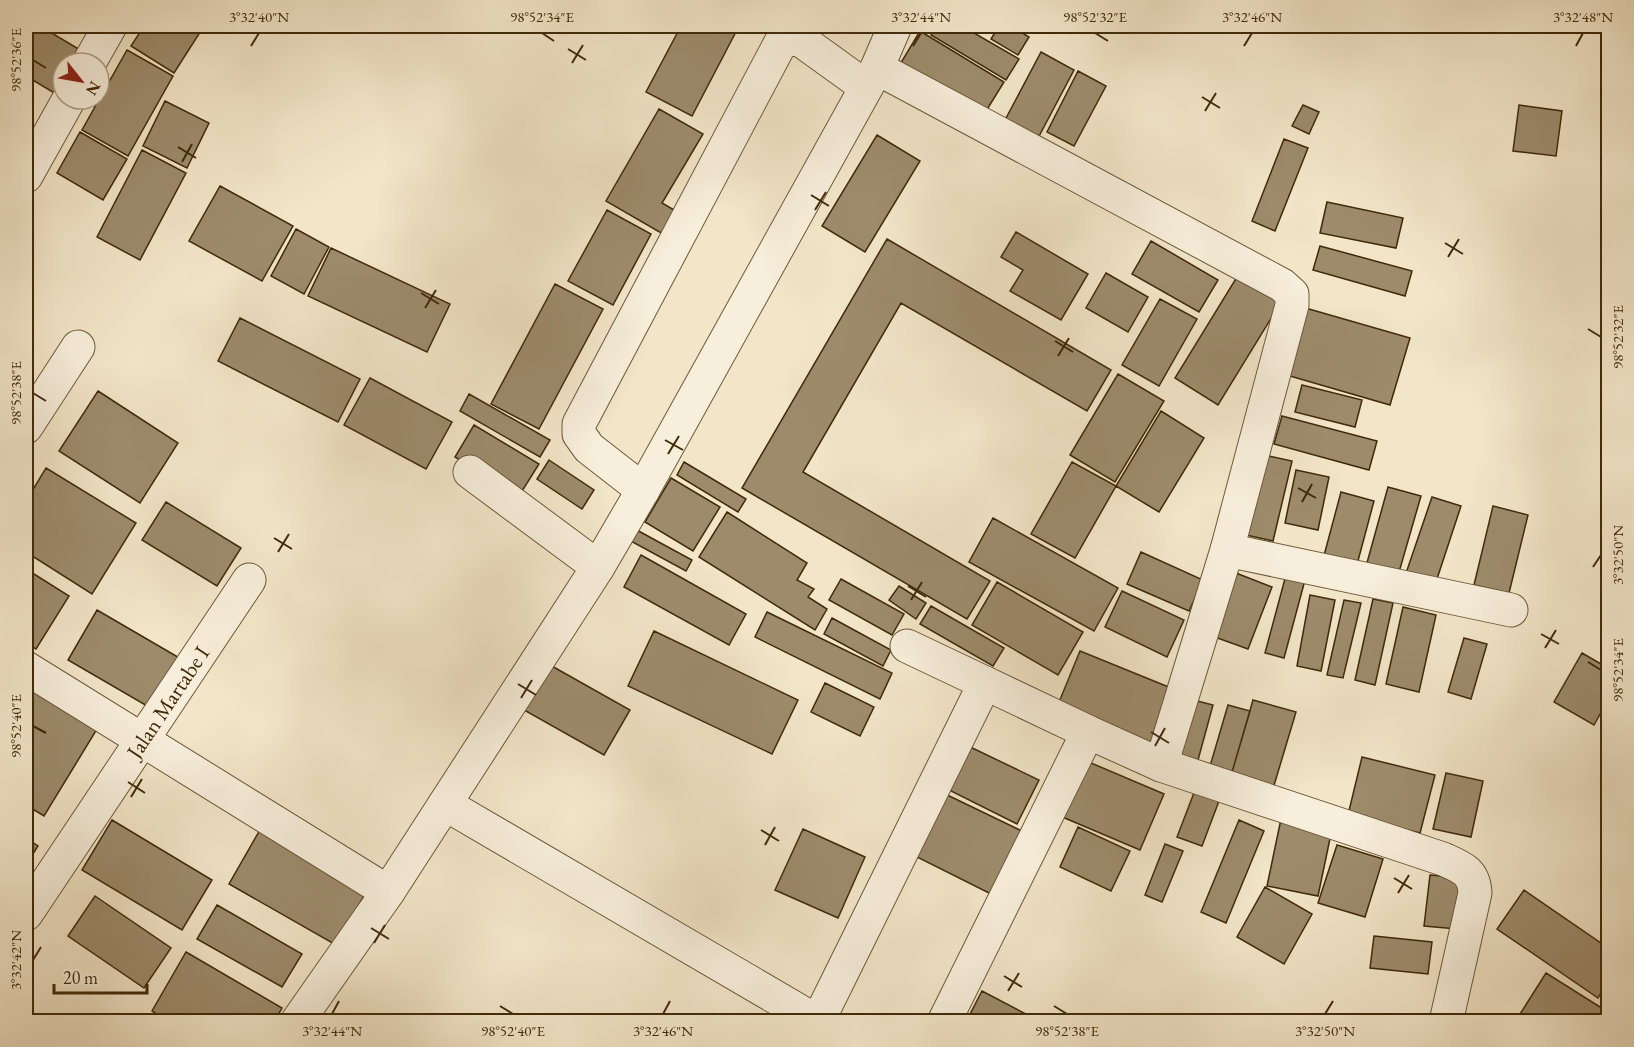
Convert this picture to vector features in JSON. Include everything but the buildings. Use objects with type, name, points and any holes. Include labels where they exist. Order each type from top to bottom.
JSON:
[{"type":"street","points":[[96,51],[110,26]]},
{"type":"street","points":[[297,1022],[388,892],[598,567],[872,78],[895,26]]},
{"type":"street","points":[[643,490],[589,448],[579,434],[579,424],[781,42],[798,38],[872,78],[1282,285],[1292,294],[1292,305],[1227,550],[1161,765]]},
{"type":"street","points":[[26,176],[62,111]]},
{"type":"street","points":[[26,427],[78,347]]},
{"type":"street","points":[[470,472],[598,567]]},
{"type":"street","points":[[1227,550],[1511,610]]},
{"type":"street","name":"Jalan Martabe I","points":[[26,914],[249,580]]},
{"type":"street","points":[[907,646],[1161,765],[1443,860],[1469,873],[1475,882],[1475,893],[1446,1022]]},
{"type":"street","points":[[26,668],[388,892]]},
{"type":"street","points":[[445,804],[818,1021],[985,683]]},
{"type":"street","points":[[944,1022],[1088,732]]}]
